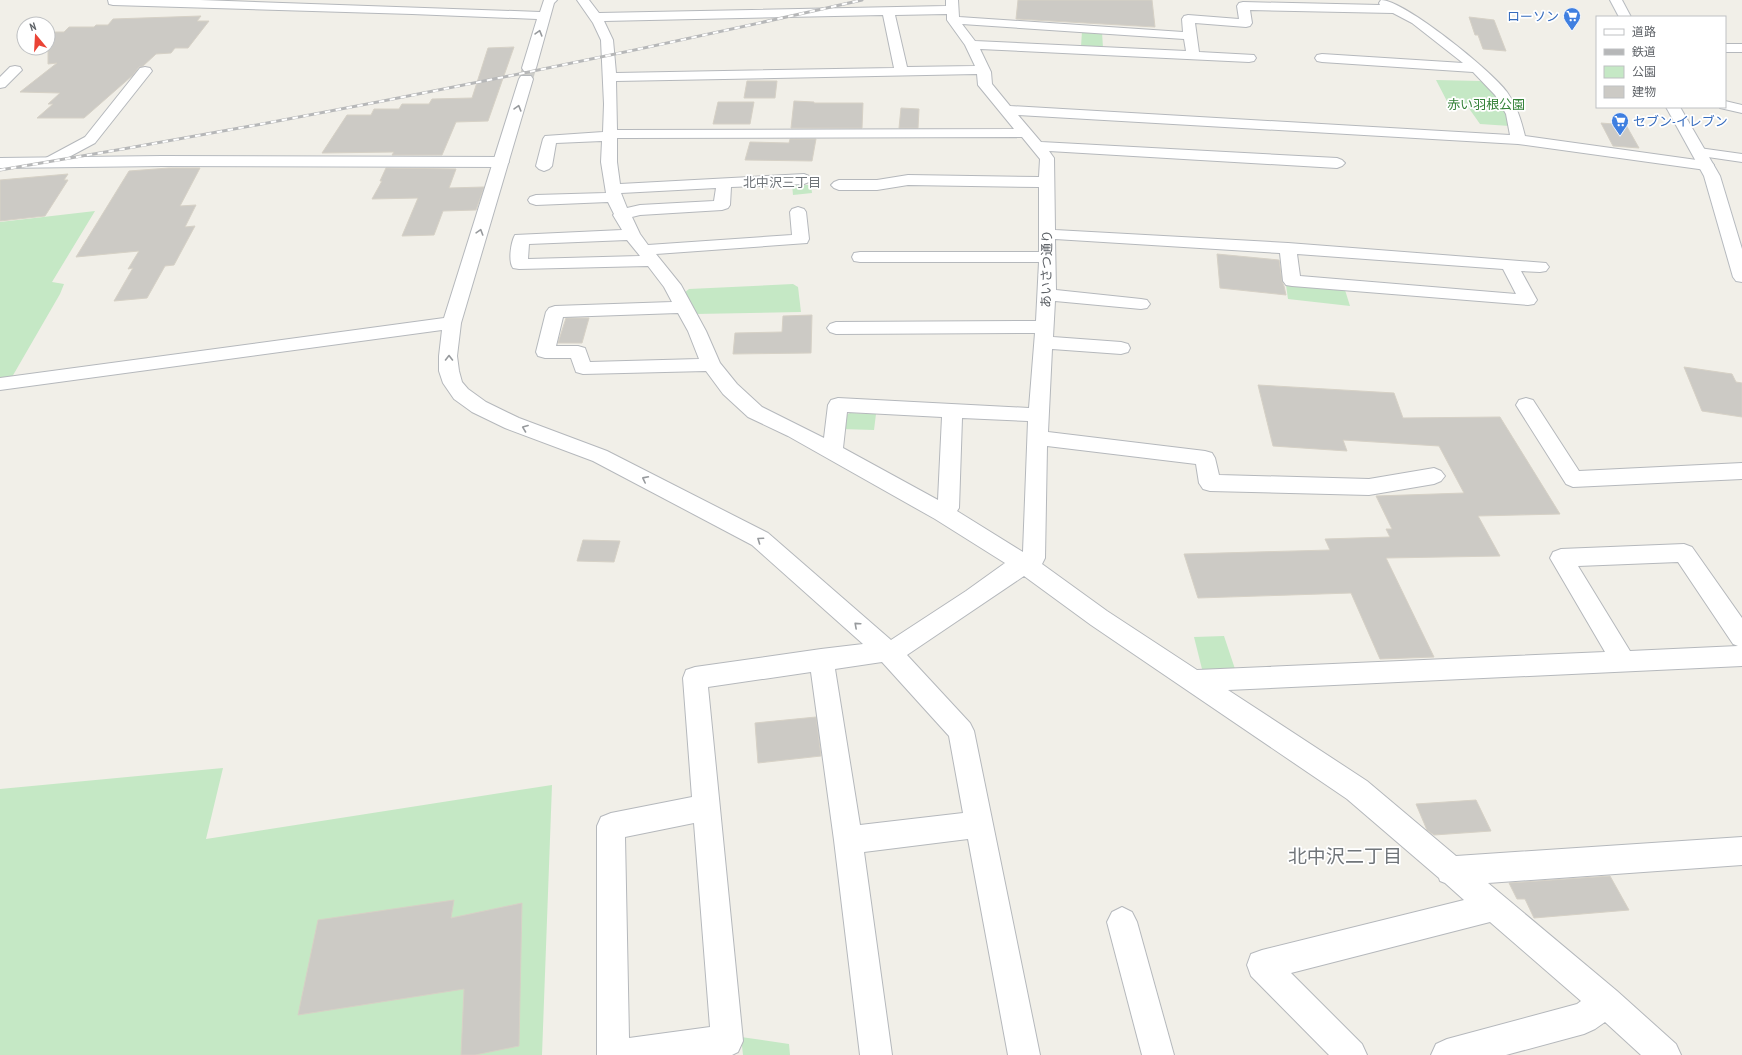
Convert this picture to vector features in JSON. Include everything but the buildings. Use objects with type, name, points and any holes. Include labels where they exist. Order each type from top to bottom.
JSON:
[{"type":"street","points":[[551,0],[549,1],[544,16],[452,323],[448,356],[449,371],[453,383],[461,394],[479,407],[512,423],[600,456],[760,539],[887,651],[961,731],[1024,1055]]},
{"type":"street","points":[[583,0],[596,17],[607,40],[611,104],[609,162],[613,193],[621,215],[632,235],[672,285],[697,331],[711,365],[730,389],[755,412],[795,431],[943,513],[1027,566],[1106,623],[1357,790],[1450,871],[1606,1002],[1665,1055]]},
{"type":"street","points":[[1378,0],[1416,20],[1477,68],[1502,93],[1513,114],[1518,140]]},
{"type":"street","points":[[1616,0],[1624,16]]},
{"type":"street","points":[[113,1],[544,16]]},
{"type":"street","points":[[1193,55],[1188,19],[1246,23],[1243,6],[1270,3],[1397,10]]},
{"type":"street","points":[[596,17],[952,10],[1190,36]]},
{"type":"street","name":"あいさつ通り","points":[[952,10],[983,70],[985,84],[1047,158],[1047,295],[1038,415],[1034,558],[1027,566]]},
{"type":"street","points":[[888,12],[901,72]]},
{"type":"street","points":[[971,45],[1249,58]]},
{"type":"street","points":[[1726,48],[1742,48]]},
{"type":"street","points":[[1322,58],[1477,68]]},
{"type":"street","points":[[0,84],[15,70]]},
{"type":"street","points":[[609,77],[983,70]]},
{"type":"street","points":[[49,162],[90,140],[145,71]]},
{"type":"street","points":[[1726,105],[1742,109]]},
{"type":"street","points":[[1674,108],[1712,176],[1742,277]]},
{"type":"street","points":[[1006,110],[1518,140],[1702,158],[1742,158]]},
{"type":"street","points":[[544,166],[550,139],[610,135],[1025,133]]},
{"type":"street","points":[[1037,146],[1337,163]]},
{"type":"street","points":[[0,163],[501,162]]},
{"type":"street","points":[[536,200],[724,183],[804,179]]},
{"type":"street","points":[[840,185],[877,185],[908,180],[1047,182]]},
{"type":"street","points":[[621,215],[640,210],[722,205],[724,183]]},
{"type":"street","points":[[632,235],[521,238],[519,264],[647,255],[801,239],[798,212]]},
{"type":"street","points":[[1046,234],[1288,248],[1540,267]]},
{"type":"street","points":[[1288,248],[1292,281],[1534,301],[1509,265]]},
{"type":"street","points":[[860,257],[1048,257]]},
{"type":"street","points":[[1047,295],[1141,304]]},
{"type":"street","points":[[683,307],[555,312],[545,352],[578,352],[583,368],[711,365]]},
{"type":"street","points":[[0,384],[452,323]]},
{"type":"street","points":[[836,328],[1044,334],[1122,348]]},
{"type":"street","points":[[832,452],[838,405],[1038,415]]},
{"type":"street","points":[[1526,405],[1573,479],[1742,471]]},
{"type":"street","points":[[943,513],[948,508],[952,411]]},
{"type":"street","points":[[1038,438],[1205,458],[1210,483],[1369,487],[1434,476]]},
{"type":"street","points":[[1624,662],[1561,558],[1684,553],[1742,637]]},
{"type":"street","points":[[622,1055],[727,1041],[695,678],[821,659],[887,651],[901,647],[1014,569],[1027,566]]},
{"type":"street","points":[[1194,681],[1742,656]]},
{"type":"street","points":[[821,659],[848,840],[876,1055]]},
{"type":"street","points":[[613,1055],[611,826],[707,807]]},
{"type":"street","points":[[848,840],[978,824]]},
{"type":"street","points":[[1450,871],[1742,851]]},
{"type":"street","points":[[1351,1055],[1262,965],[1493,907]]},
{"type":"street","points":[[1122,922],[1158,1055]]},
{"type":"street","points":[[1447,1055],[1584,1018],[1606,1002]]},
{"type":"green space","points":[[1082,31],[1102,32],[1103,48],[1081,47]]},
{"type":"green space","name":"赤い羽根公園","points":[[1436,80],[1480,81],[1487,84],[1508,111],[1510,126],[1480,124],[1468,107],[1450,107]]},
{"type":"green space","points":[[797,183],[801,185],[811,185],[812,193],[793,195],[792,184]]},
{"type":"green space","points":[[95,211],[52,282],[64,284],[60,294],[12,377],[0,379],[0,222]]},
{"type":"green space","points":[[793,284],[798,287],[801,312],[695,314],[684,293],[689,289]]},
{"type":"green space","points":[[1286,285],[1345,290],[1350,306],[1288,299]]},
{"type":"green space","points":[[850,413],[876,414],[874,430],[841,429],[843,417]]},
{"type":"green space","points":[[1224,636],[1236,672],[1203,673],[1194,637]]},
{"type":"green space","points":[[223,768],[206,839],[552,785],[542,1055],[0,1055],[0,789]]},
{"type":"green space","points":[[741,1037],[789,1044],[790,1055],[743,1055]]},
{"type":"tunnel","points":[[526,79],[529,68]]},
{"type":"railway","points":[[0,170],[108,152],[540,70],[862,0]]},
{"type":"place","name":"ローソン","points":[[1572,31]]},
{"type":"place","name":"セブン-イレブン","points":[[1620,136]]},
{"type":"district","name":"北中沢三丁目","points":[[782,182]]},
{"type":"district","name":"北中沢二丁目","points":[[1345,856]]}]
